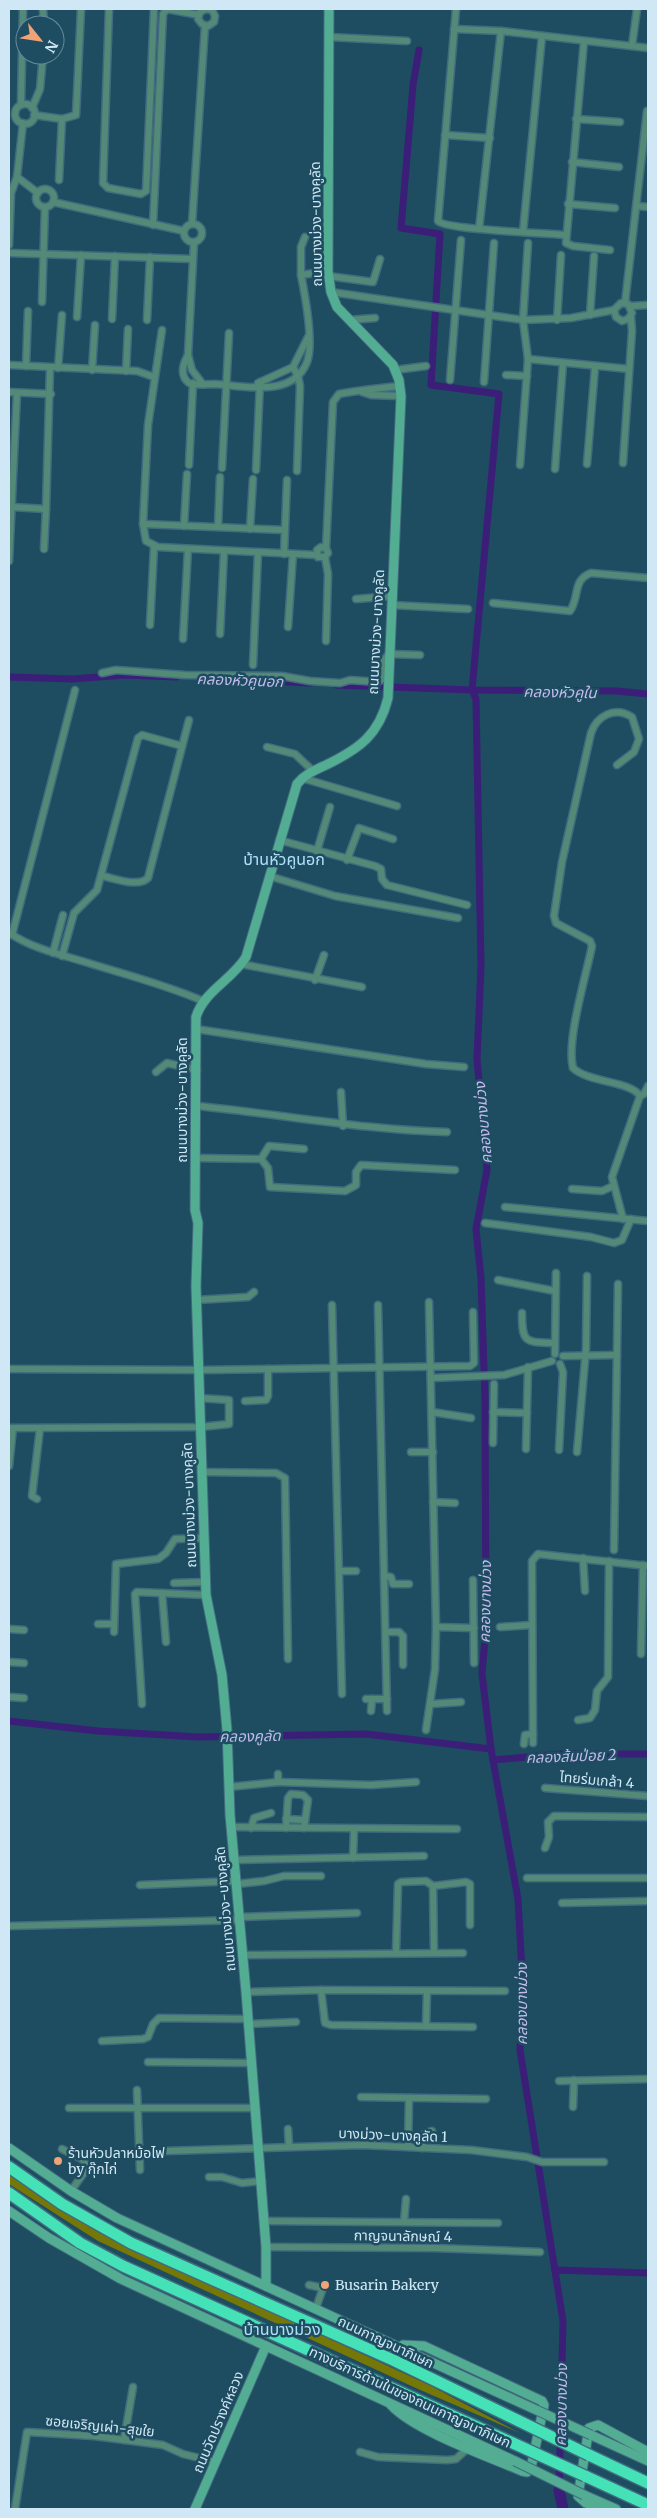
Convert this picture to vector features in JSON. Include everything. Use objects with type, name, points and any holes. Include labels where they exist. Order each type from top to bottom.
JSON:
[{"type":"highway","name":"ถนนกาญจนาภิเษก","points":[[9,2167],[62,2204],[131,2243],[392,2360],[648,2482]]},
{"type":"highway","points":[[9,2194],[80,2243],[124,2266],[648,2505]]},
{"type":"street","points":[[23,9],[21,105],[12,114],[23,123],[29,122],[33,111],[40,89],[42,65]]},
{"type":"street","points":[[21,105],[25,104],[33,111],[62,119],[74,117],[77,112],[82,9]]},
{"type":"street","points":[[109,9],[103,183],[108,188],[140,194],[146,191],[154,9]]},
{"type":"street","points":[[153,225],[163,14],[167,9],[198,15],[207,9],[214,13],[215,19],[211,25],[205,26],[199,22],[198,15]]},
{"type":"street","name":"ถนนบางม่วง-บางคูลัด","points":[[302,778],[364,743],[381,721],[388,698],[401,396],[395,370],[337,306],[331,292],[328,274],[329,9]]},
{"type":"street","points":[[456,9],[438,221],[444,225],[479,229],[566,235]]},
{"type":"street","points":[[632,46],[637,9]]},
{"type":"street","points":[[192,224],[205,26]]},
{"type":"street","points":[[454,29],[501,31],[648,48]]},
{"type":"street","points":[[479,229],[501,31]]},
{"type":"street","points":[[524,232],[542,36]]},
{"type":"street","points":[[329,37],[408,41]]},
{"type":"street","points":[[584,41],[566,242],[569,245],[610,250]]},
{"type":"street","points":[[623,462],[632,331],[628,305],[647,111]]},
{"type":"street","points":[[59,180],[62,119]]},
{"type":"street","points":[[576,119],[620,122]]},
{"type":"street","points":[[9,245],[11,194],[17,177],[23,123]]},
{"type":"street","points":[[445,135],[490,138]]},
{"type":"street","points":[[572,162],[619,167]]},
{"type":"street","points":[[17,177],[38,193]]},
{"type":"street","points":[[45,207],[36,200],[38,193],[43,189],[50,191],[53,196],[53,202]]},
{"type":"street","points":[[45,207],[53,202],[184,232]]},
{"type":"street","points":[[568,204],[615,208]]},
{"type":"street","points":[[637,206],[648,207]]},
{"type":"street","points":[[42,302],[45,207]]},
{"type":"street","points":[[192,224],[199,226],[202,232],[200,239],[194,242],[186,239],[184,232],[187,226],[192,224]]},
{"type":"street","points":[[260,385],[282,385],[298,376],[307,364],[310,353],[301,275],[301,247],[304,237]]},
{"type":"street","points":[[450,380],[461,240]]},
{"type":"street","points":[[194,242],[188,355],[196,377],[202,383]]},
{"type":"street","points":[[520,465],[528,359],[523,320],[528,242]]},
{"type":"street","points":[[484,382],[494,243]]},
{"type":"street","points":[[9,253],[192,259]]},
{"type":"street","points":[[77,317],[80,255]]},
{"type":"street","points":[[556,320],[561,255]]},
{"type":"street","points":[[112,318],[115,256]]},
{"type":"street","points":[[590,315],[594,256]]},
{"type":"street","points":[[147,320],[150,257]]},
{"type":"street","points":[[301,275],[328,274],[373,282],[380,259]]},
{"type":"street","points":[[331,292],[456,309],[490,317],[523,320],[556,320],[590,315],[614,310],[618,304],[648,305]]},
{"type":"street","points":[[614,310],[618,319],[625,320],[631,316]]},
{"type":"street","points":[[26,366],[28,311]]},
{"type":"street","points":[[58,368],[62,315]]},
{"type":"street","points":[[349,320],[375,318]]},
{"type":"street","points":[[92,370],[95,325]]},
{"type":"street","points":[[126,370],[128,329]]},
{"type":"street","points":[[162,330],[148,425],[143,524],[146,541],[154,547],[258,553],[317,554],[320,558],[325,557]]},
{"type":"street","points":[[222,468],[229,333]]},
{"type":"street","points":[[188,355],[182,366],[187,382],[193,384],[253,387],[293,367],[308,337]]},
{"type":"street","points":[[528,359],[629,369]]},
{"type":"street","points":[[555,469],[563,363]]},
{"type":"street","points":[[9,365],[126,370],[143,372],[154,377]]},
{"type":"street","points":[[395,370],[426,366]]},
{"type":"street","points":[[293,367],[298,376],[300,386],[297,471]]},
{"type":"street","points":[[587,464],[595,367]]},
{"type":"street","points":[[44,549],[51,394],[50,368]]},
{"type":"street","points":[[506,375],[527,376]]},
{"type":"street","points":[[189,465],[193,384],[196,377]]},
{"type":"street","points":[[256,470],[260,385]]},
{"type":"street","points":[[326,641],[328,574],[325,557],[328,553],[326,548],[332,406],[339,394],[362,392],[371,388],[400,386]]},
{"type":"street","points":[[9,392],[51,394]]},
{"type":"street","points":[[362,392],[372,395],[401,396]]},
{"type":"street","points":[[9,561],[12,507],[12,427],[17,393]]},
{"type":"street","points":[[184,526],[187,474]]},
{"type":"street","points":[[218,527],[220,477]]},
{"type":"street","points":[[250,529],[253,480]]},
{"type":"street","points":[[284,554],[287,480]]},
{"type":"street","points":[[12,507],[46,509]]},
{"type":"street","points":[[143,524],[285,530]]},
{"type":"street","points":[[150,625],[154,547]]},
{"type":"street","points":[[317,554],[319,548],[326,548]]},
{"type":"street","points":[[183,638],[188,549]]},
{"type":"street","points":[[220,634],[224,551]]},
{"type":"street","points":[[253,665],[258,553]]},
{"type":"street","points":[[288,627],[292,554]]},
{"type":"street","points":[[493,603],[570,610],[575,600],[577,587],[584,576],[591,574],[648,578]]},
{"type":"street","points":[[356,600],[392,601],[468,609]]},
{"type":"street","points":[[102,673],[116,670],[185,675],[282,676],[310,681],[340,683],[350,680],[378,682],[383,679],[384,660],[389,654],[420,655]]},
{"type":"street","points":[[74,690],[11,934],[62,956],[160,984],[203,1000],[241,964],[256,926],[292,796],[302,778],[397,806]]},
{"type":"street","points":[[617,765],[634,752],[640,739],[632,717],[623,713],[607,714],[595,723],[591,733],[562,862],[554,916],[556,923],[585,937],[592,946],[575,1028],[573,1068],[590,1078],[632,1089],[640,1096]]},
{"type":"street","points":[[102,876],[136,882],[145,881],[148,878],[189,720]]},
{"type":"street","points":[[62,956],[74,913],[94,894],[102,876],[138,738],[142,736],[182,746]]},
{"type":"street","points":[[267,748],[295,754],[313,771]]},
{"type":"street","points":[[317,850],[330,807]]},
{"type":"street","points":[[346,860],[359,828],[393,839]]},
{"type":"street","points":[[279,840],[381,869],[382,879],[387,885],[467,905]]},
{"type":"street","points":[[269,876],[336,896],[458,918]]},
{"type":"street","points":[[54,953],[63,914]]},
{"type":"street","points":[[315,980],[324,955]]},
{"type":"street","points":[[241,964],[315,980],[362,987]]},
{"type":"street","name":"ถนนบางม่วง-บางคูลัด","points":[[203,1000],[196,1017],[196,1300],[201,1472],[206,1538],[206,1595],[222,1675],[227,1730],[229,1787],[239,1919],[262,2181],[266,2286]]},
{"type":"street","points":[[196,1029],[426,1064],[464,1067]]},
{"type":"street","points":[[156,1072],[167,1063],[197,1070]]},
{"type":"street","points":[[623,1218],[613,1186],[614,1170],[640,1096],[644,1094],[648,1086]]},
{"type":"street","points":[[342,1092],[343,1126]]},
{"type":"street","points":[[197,1106],[343,1126],[393,1131],[447,1132]]},
{"type":"street","points":[[261,1159],[269,1146],[304,1148]]},
{"type":"street","points":[[197,1158],[261,1159]]},
{"type":"street","points":[[261,1159],[268,1168],[270,1187],[274,1188],[348,1190],[356,1185],[356,1172],[361,1165],[455,1170]]},
{"type":"street","points":[[572,1189],[602,1191],[613,1186]]},
{"type":"street","points":[[505,1207],[648,1221]]},
{"type":"street","points":[[485,1224],[602,1238],[614,1243],[622,1240],[631,1219]]},
{"type":"street","points":[[552,1361],[555,1354],[556,1273]]},
{"type":"street","points":[[578,1452],[587,1276]]},
{"type":"street","points":[[498,1280],[555,1291]]},
{"type":"street","points":[[614,1550],[618,1284]]},
{"type":"street","points":[[196,1300],[248,1297],[254,1292]]},
{"type":"street","points":[[426,1730],[432,1704],[436,1627],[429,1302]]},
{"type":"street","points":[[332,1305],[342,1694]]},
{"type":"street","points":[[378,1305],[387,1711]]},
{"type":"street","points":[[9,1370],[199,1370],[472,1365],[474,1312]]},
{"type":"street","points":[[522,1313],[522,1335],[525,1338],[533,1343],[554,1343]]},
{"type":"street","points":[[555,1354],[563,1356],[617,1355]]},
{"type":"street","points":[[560,1364],[563,1361],[563,1356]]},
{"type":"street","points":[[431,1378],[497,1375],[552,1361],[560,1364],[563,1372],[559,1450]]},
{"type":"street","points":[[526,1449],[528,1367]]},
{"type":"street","points":[[245,1401],[266,1400],[268,1396],[268,1369]]},
{"type":"street","points":[[493,1443],[494,1384]]},
{"type":"street","points":[[9,1466],[11,1428],[201,1427],[229,1424],[230,1402],[226,1399],[199,1398]]},
{"type":"street","points":[[432,1412],[471,1418]]},
{"type":"street","points":[[493,1412],[527,1413]]},
{"type":"street","points":[[37,1499],[32,1496],[40,1428]]},
{"type":"street","points":[[411,1452],[432,1452]]},
{"type":"street","points":[[201,1472],[276,1473],[282,1474],[285,1478],[288,1659]]},
{"type":"street","points":[[434,1502],[454,1503]]},
{"type":"street","points":[[114,1632],[116,1564],[158,1559],[166,1553],[175,1539],[206,1538]]},
{"type":"street","points":[[533,1743],[532,1561],[534,1557],[538,1554],[646,1565],[641,1654]]},
{"type":"street","points":[[583,1558],[585,1591]]},
{"type":"street","points":[[578,1720],[590,1718],[593,1714],[597,1691],[608,1677],[609,1561]]},
{"type":"street","points":[[339,1572],[356,1571]]},
{"type":"street","points":[[384,1576],[392,1577],[393,1584],[409,1584]]},
{"type":"street","points":[[473,1580],[474,1663]]},
{"type":"street","points":[[174,1583],[206,1582]]},
{"type":"street","points":[[142,1704],[135,1594],[137,1592],[206,1595]]},
{"type":"street","points":[[162,1593],[166,1642]]},
{"type":"street","points":[[98,1624],[114,1624]]},
{"type":"street","points":[[500,1627],[532,1625]]},
{"type":"street","points":[[436,1627],[474,1628]]},
{"type":"street","points":[[9,1629],[24,1630]]},
{"type":"street","points":[[386,1632],[399,1632],[403,1636],[403,1665]]},
{"type":"street","points":[[9,1662],[24,1663]]},
{"type":"street","points":[[9,1697],[24,1698]]},
{"type":"street","points":[[371,1711],[369,1699],[387,1699]]},
{"type":"street","points":[[432,1704],[461,1702]]},
{"type":"street","points":[[524,1744],[525,1735],[533,1734]]},
{"type":"street","points":[[278,1774],[278,1782]]},
{"type":"street","points":[[229,1787],[278,1782],[371,1785],[416,1782]]},
{"type":"street","name":"ไทยร่มเกล้า 4","points":[[544,1788],[648,1796]]},
{"type":"street","points":[[286,1828],[288,1798],[291,1794],[303,1795],[308,1800],[304,1828]]},
{"type":"street","points":[[251,1828],[254,1818],[271,1813]]},
{"type":"street","points":[[545,1848],[549,1837],[548,1822],[554,1816],[648,1818]]},
{"type":"street","points":[[286,1819],[305,1820]]},
{"type":"street","points":[[232,1827],[457,1829]]},
{"type":"street","points":[[353,1858],[354,1829]]},
{"type":"street","points":[[235,1860],[424,1856]]},
{"type":"street","points":[[140,1885],[264,1881],[284,1876],[321,1876]]},
{"type":"street","points":[[527,1878],[648,1878]]},
{"type":"street","points":[[396,1953],[398,1884],[401,1882],[426,1881],[433,1886],[466,1882],[470,1884],[470,1925]]},
{"type":"street","points":[[433,1886],[434,1952]]},
{"type":"street","points":[[562,1903],[648,1901]]},
{"type":"street","points":[[9,1926],[239,1919],[357,1913]]},
{"type":"street","points":[[243,1955],[463,1953]]},
{"type":"street","points":[[246,1992],[321,1990],[505,1991]]},
{"type":"street","points":[[321,1990],[322,2018],[325,2023],[473,2027]]},
{"type":"street","points":[[426,2026],[427,1991]]},
{"type":"street","points":[[102,2041],[143,2039],[148,2037],[153,2024],[159,2018],[296,2022]]},
{"type":"street","points":[[148,2062],[251,2063]]},
{"type":"street","points":[[559,2081],[648,2079]]},
{"type":"street","points":[[573,2107],[574,2080]]},
{"type":"street","points":[[138,2090],[140,2170]]},
{"type":"street","points":[[361,2097],[486,2099]]},
{"type":"street","points":[[408,2098],[408,2147]]},
{"type":"street","points":[[69,2108],[138,2106],[255,2108]]},
{"type":"street","points":[[288,2129],[289,2147]]},
{"type":"street","points":[[422,2148],[425,2133],[432,2131]]},
{"type":"street","name":"บางม่วง-บางคูลัด 1","points":[[165,2151],[364,2144],[471,2150],[527,2157],[542,2162],[604,2162]]},
{"type":"street","points":[[9,2148],[71,2191],[117,2218],[648,2461]]},
{"type":"street","points":[[62,2149],[82,2159],[88,2167],[71,2191]]},
{"type":"street","points":[[209,2177],[222,2177],[242,2183],[262,2181]]},
{"type":"street","points":[[404,2222],[406,2199]]},
{"type":"street","name":"ทางบริการด้านในของถนนกาญจนาภิเษก","points":[[9,2211],[56,2242],[122,2279],[386,2400],[616,2509]]},
{"type":"street","points":[[264,2221],[498,2223]]},
{"type":"street","name":"กาญจนาลักษณ์ 4","points":[[266,2247],[435,2248],[540,2252]]},
{"type":"street","points":[[309,2285],[323,2288],[316,2308]]},
{"type":"street","points":[[386,2400],[397,2412],[411,2421],[468,2448],[527,2472],[531,2468],[544,2405],[542,2401],[424,2346],[393,2344]]},
{"type":"street","name":"ถนนวัดปรางค์หลวง","points":[[195,2509],[266,2346]]},
{"type":"street","points":[[124,2440],[133,2388]]},
{"type":"street","points":[[599,2509],[586,2503],[578,2496],[589,2428],[598,2425],[648,2452]]},
{"type":"street","name":"ซอยเจริญเผ่า-สุขใย","points":[[15,2509],[27,2432],[163,2445],[183,2454],[216,2462]]},
{"type":"street","points":[[360,2452],[378,2457],[447,2460],[456,2459],[468,2448]]},
{"type":"shaded area","points":[[9,2174],[98,2232],[429,2385],[520,2433],[418,2389],[98,2241],[9,2184]]},
{"type":"waterway","points":[[419,50],[413,85],[401,228],[440,234],[431,385],[499,394],[472,690]]},
{"type":"waterway","name":"คลองหัวคูนอก","points":[[9,677],[72,679],[125,675],[176,677]]},
{"type":"waterway","name":"คลองหัวคูนอก","points":[[204,678],[310,683]]},
{"type":"waterway","name":"คลองหัวคูใน","points":[[336,685],[472,690],[617,691],[648,694]]},
{"type":"waterway","name":"คลองบางม่วง","points":[[472,690],[476,699],[481,966],[477,1059],[487,1170],[476,1229],[481,1278],[485,1400],[486,1627],[482,1674],[491,1749],[518,1899],[523,1991],[520,2050],[563,2321],[559,2490]]},
{"type":"waterway","name":"คลองคูลัด","points":[[9,1721],[98,1731],[198,1737],[366,1734],[491,1749]]},
{"type":"waterway","name":"คลองส้มป่อย 2","points":[[493,1760],[561,1754],[648,1754]]},
{"type":"waterway","points":[[555,2270],[648,2273]]},
{"type":"waterway","name":"คลองบางม่วง","points":[[559,2490],[563,2509]]},
{"type":"place","name":"ร้านหัวปลาหม้อไฟ by กุ๊กไก่","points":[[58,2161]]},
{"type":"place","name":"Busarin Bakery","points":[[325,2285]]},
{"type":"district","name":"บ้านหัวคูนอก","points":[[284,859]]},
{"type":"district","name":"บ้านบางม่วง","points":[[282,2329]]}]
